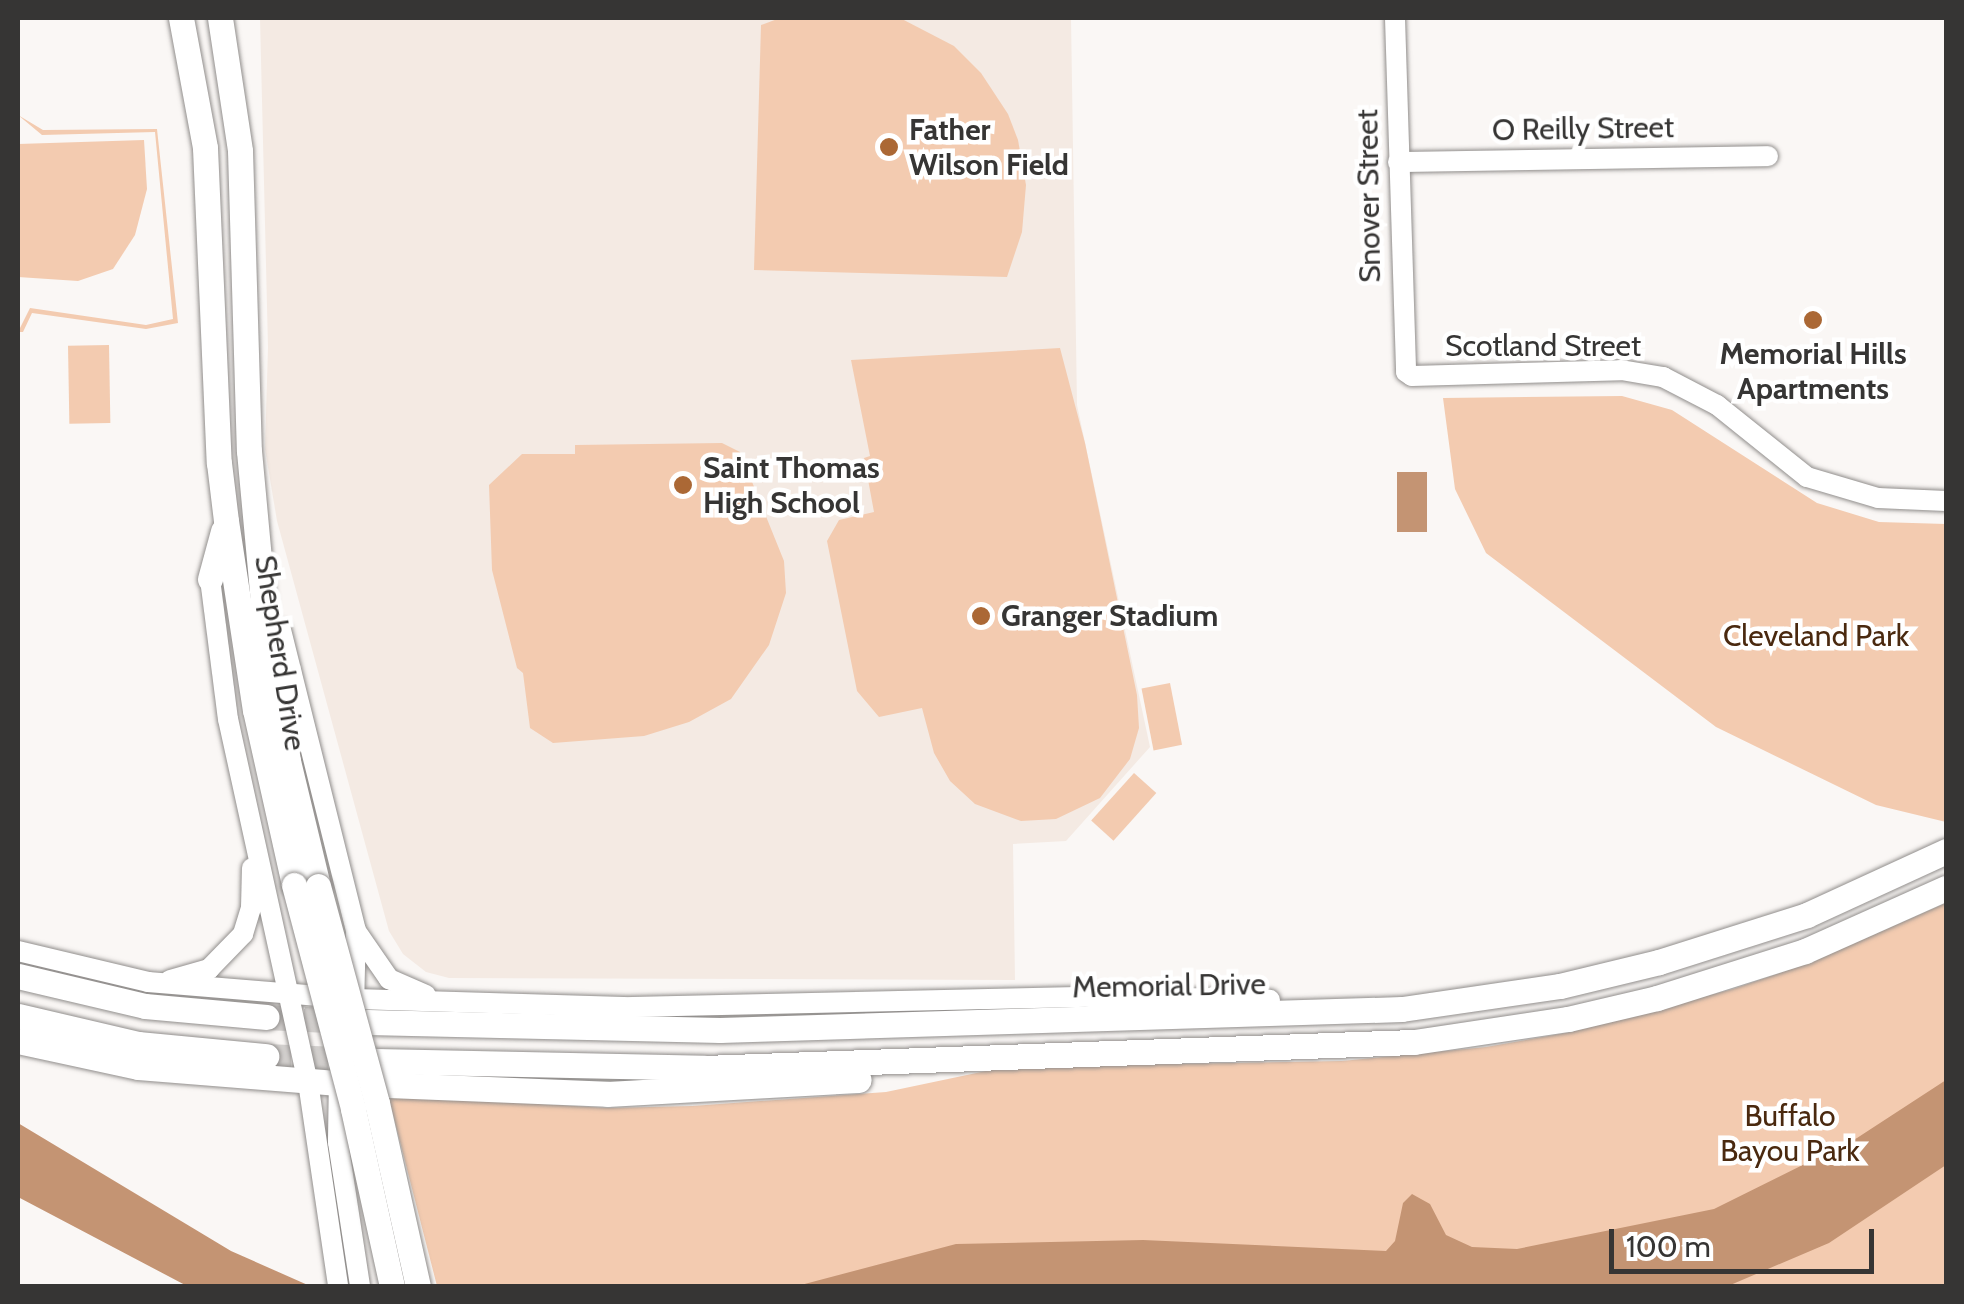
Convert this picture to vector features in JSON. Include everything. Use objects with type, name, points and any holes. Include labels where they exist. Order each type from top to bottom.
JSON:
[{"type":"main road","name":"Shepherd Drive","points":[[181,18],[205,148],[214,364],[226,521],[259,728],[378,1103],[418,1286]]},
{"type":"main road","name":"Shepherd Drive","points":[[220,18],[240,151],[246,387],[255,522],[277,706],[306,886],[392,1286]]},
{"type":"main road","points":[[214,364],[226,377],[246,387]]},
{"type":"main road","points":[[210,579],[226,521]]},
{"type":"main road","points":[[255,522],[281,630]]},
{"type":"main road","name":"Memorial Drive","points":[[361,1011],[720,1030],[1267,1017],[1439,1005],[1560,986],[1722,943],[1806,915],[1946,851]]},
{"type":"main road","points":[[376,1060],[587,1069],[972,1062],[1378,1044],[1568,1019],[1657,998],[1774,961],[1946,888]]},
{"type":"main road","points":[[18,976],[145,1006],[267,1017]]},
{"type":"main road","points":[[1270,1000],[1439,1005]]},
{"type":"main road","points":[[18,1016],[138,1044],[266,1056]]},
{"type":"main road","points":[[18,1041],[138,1067],[308,1082],[607,1094],[692,1092],[928,1073],[972,1062]]},
{"type":"street","name":"Snover Street","points":[[1395,18],[1406,372]]},
{"type":"street","name":"O Reilly Street","points":[[1398,162],[1768,156]]},
{"type":"street","name":"Scotland Street","points":[[1406,372],[1412,376],[1621,370],[1663,377],[1717,406],[1807,477],[1878,498],[1946,502]]},
{"type":"street","points":[[210,579],[228,719],[308,1082],[338,1286]]},
{"type":"street","points":[[281,630],[356,930],[361,1011],[338,1083],[342,1169],[360,1286]]},
{"type":"street","points":[[148,982],[182,978],[209,969],[243,934],[251,908],[252,836]]},
{"type":"street","points":[[356,930],[369,955],[389,979],[409,990],[458,1002]]},
{"type":"street","points":[[18,951],[148,982],[290,995],[361,1011]]},
{"type":"street","points":[[301,1046],[317,1018],[458,1002],[632,1007],[1089,997],[1270,1000]]},
{"type":"shaded area","name":"Saint Thomas High School","points":[[260,18],[1071,18],[1077,405],[1150,747],[1066,841],[1013,844],[1015,980],[449,978],[426,972],[403,954],[389,931],[277,521],[265,449],[268,347]]},
{"type":"shaded area","points":[[1397,472],[1427,472],[1427,532],[1397,532]]},
{"type":"shaded area","points":[[1946,1080],[1946,1165],[1829,1243],[1728,1286],[797,1286],[956,1244],[1143,1240],[1386,1251],[1395,1241],[1403,1203],[1412,1194],[1430,1204],[1446,1235],[1472,1247],[1517,1249],[1714,1209],[1857,1138]]},
{"type":"shaded area","points":[[18,1123],[231,1251],[310,1286],[187,1286],[18,1197]]},
{"type":"green space","name":"Father Wilson Field","points":[[780,18],[900,18],[954,46],[981,73],[1008,114],[1018,140],[1026,185],[1022,232],[1007,277],[754,270],[761,25]]},
{"type":"green space","points":[[18,115],[43,130],[157,129],[178,323],[146,329],[32,313],[23,332],[18,332],[30,308],[146,325],[173,319],[155,132],[42,135]]},
{"type":"green space","points":[[144,140],[147,189],[135,235],[113,269],[78,281],[18,277],[18,144]]},
{"type":"green space","points":[[109,345],[110,423],[69,424],[68,346]]},
{"type":"green space","name":"Granger Stadium","points":[[1060,348],[1085,443],[1137,695],[1139,728],[1130,759],[1100,798],[1056,819],[1021,821],[975,804],[950,781],[934,753],[922,708],[879,717],[857,691],[827,541],[839,520],[874,512],[864,458],[870,456],[851,360]]},
{"type":"green space","name":"Cleveland Park","points":[[1622,396],[1672,410],[1817,503],[1879,522],[1946,524],[1946,822],[1876,805],[1716,727],[1486,553],[1455,489],[1443,398]]},
{"type":"green space","points":[[722,443],[740,452],[784,561],[786,593],[769,645],[731,699],[689,722],[644,736],[553,743],[530,728],[523,673],[517,668],[492,570],[489,485],[522,454],[575,454],[575,445]]},
{"type":"green space","points":[[1170,683],[1182,745],[1154,750],[1142,689]]},
{"type":"green space","points":[[1134,773],[1156,793],[1113,841],[1091,821]]},
{"type":"green space","name":"Buffalo Bayou Park","points":[[1946,903],[1946,1286],[437,1286],[388,1095],[607,1108],[692,1106],[886,1092],[1005,1067],[1342,1061],[1486,1047],[1571,1032],[1733,989],[1809,963]]},
{"type":"tunnel","points":[[267,1017],[347,1021]]},
{"type":"tunnel","points":[[266,1056],[361,1060]]},
{"type":"place","name":"Father Wilson Field","points":[[889,147]]},
{"type":"place","name":"Memorial Hills Apartments","points":[[1813,320]]},
{"type":"place","name":"Saint Thomas High School","points":[[683,485]]},
{"type":"place","name":"Granger Stadium","points":[[981,616]]}]
